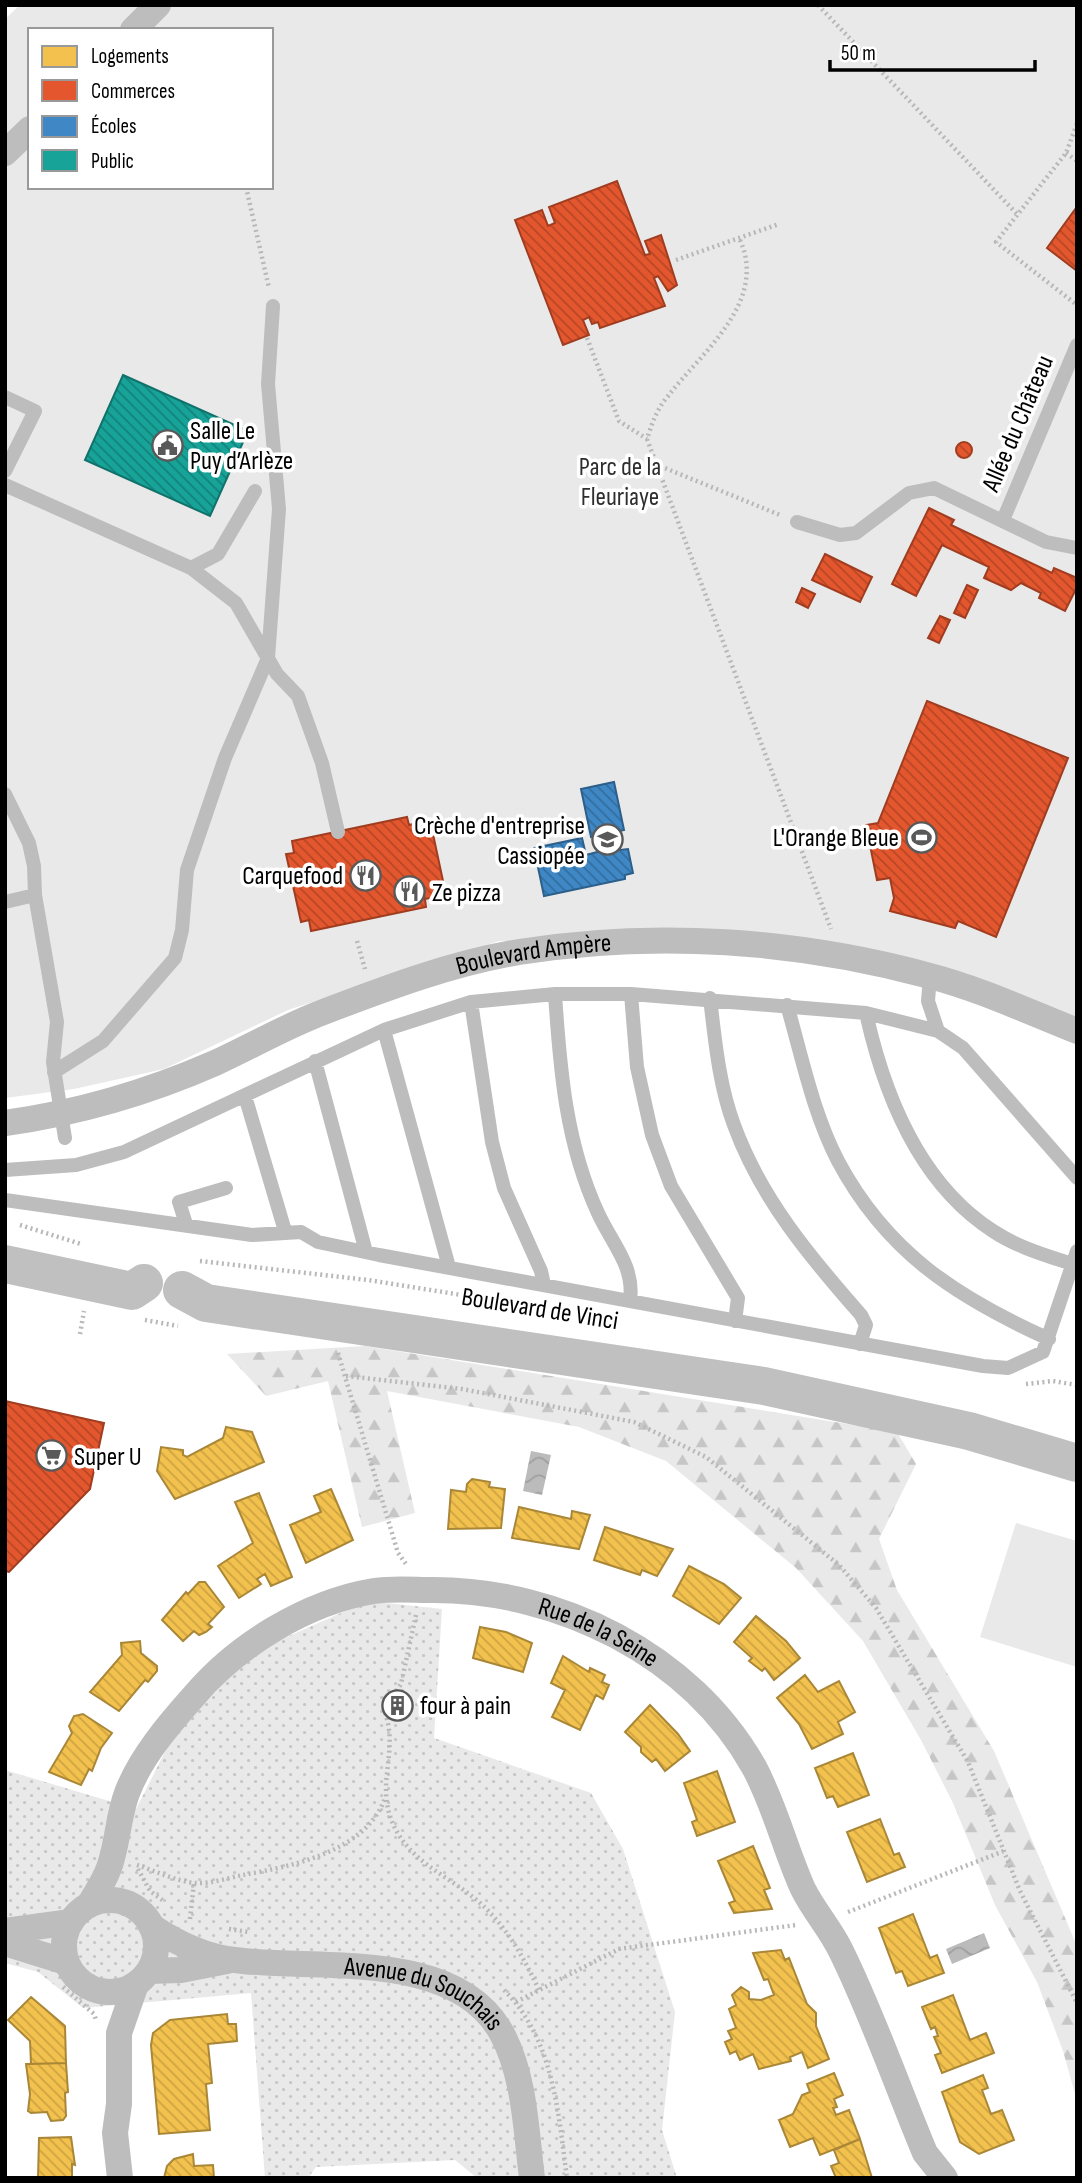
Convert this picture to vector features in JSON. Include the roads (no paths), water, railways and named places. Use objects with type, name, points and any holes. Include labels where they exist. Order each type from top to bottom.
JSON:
[{"type":"main road","name":"Boulevard de Vinci","points":[[5,1264],[132,1291],[157,1269],[170,1269],[180,1277],[190,1275],[206,1303],[764,1386],[969,1431],[1077,1463]]},
{"type":"street","points":[[135,28],[158,5]]},
{"type":"street","points":[[5,153],[28,131]]},
{"type":"street","name":"Boulevard Ampère","points":[[5,1123],[62,1126],[214,1063],[304,1019],[372,993],[459,966],[517,952],[587,943],[661,941],[834,953],[930,976],[1077,1031]]},
{"type":"street","name":"Rue de la Seine","points":[[80,1913],[129,1860],[127,1793],[142,1765],[177,1715],[219,1670],[272,1632],[327,1605],[377,1590],[489,1593],[540,1604],[608,1631],[667,1670],[714,1714],[753,1766],[769,1798],[805,1892],[841,1949],[926,2165],[945,2178]]},
{"type":"street","points":[[129,1860],[129,1904]]},
{"type":"street","points":[[5,1931],[80,1913],[102,1901],[129,1904],[146,1917],[151,1926],[155,1956],[108,2028]]},
{"type":"street","points":[[63,1973],[64,1948],[80,1913]]},
{"type":"street","name":"Avenue du Souchais","points":[[151,1926],[184,1945],[232,1960],[403,1972],[460,1990],[483,2010],[501,2032],[510,2055],[521,2095],[532,2178]]},
{"type":"street","points":[[5,1943],[74,1976],[93,1989],[113,1992],[143,1977]]},
{"type":"street","name":"Avenue du Souchais","points":[[143,1977],[232,1960]]},
{"type":"street","points":[[93,1989],[108,2028],[119,2104],[115,2133],[120,2178]]},
{"type":"lane","points":[[54,1072],[103,1041],[175,958],[182,930],[187,870],[220,771],[268,658],[279,509],[268,383],[273,306]]},
{"type":"lane","name":"Allée du Château","points":[[1003,520],[1077,345]]},
{"type":"lane","points":[[5,397],[35,411],[5,471]]},
{"type":"lane","points":[[5,485],[191,568],[236,603],[277,674],[298,696],[322,763],[338,832]]},
{"type":"lane","name":"Allée du Château","points":[[797,522],[840,535],[856,533],[909,493],[934,488],[1046,542],[1077,548]]},
{"type":"lane","points":[[191,568],[218,554],[255,491]]},
{"type":"lane","points":[[5,794],[29,843],[35,895],[43,928],[57,1022],[54,1072],[62,1126]]},
{"type":"lane","points":[[5,902],[35,895]]},
{"type":"lane","points":[[930,976],[928,1001],[937,1031]]},
{"type":"lane","points":[[5,1170],[100,1160],[124,1152],[384,1030],[471,1002],[555,995],[631,994],[710,998],[866,1013],[937,1031],[962,1048],[1077,1178]]},
{"type":"lane","points":[[631,994],[637,1067],[652,1135],[671,1186],[738,1298],[735,1321]]},
{"type":"lane","points":[[555,995],[568,1122],[586,1186],[631,1275],[629,1301]]},
{"type":"lane","points":[[710,998],[724,1090],[749,1160],[790,1231],[814,1263],[861,1315],[866,1325],[860,1344]]},
{"type":"lane","points":[[471,1002],[492,1142],[504,1188],[541,1271],[544,1285]]},
{"type":"lane","points":[[787,1005],[821,1121],[838,1161],[890,1236],[942,1283],[1009,1321],[1049,1339]]},
{"type":"lane","points":[[5,1200],[252,1235],[300,1232],[318,1242],[366,1252],[860,1344],[1008,1368],[1033,1359],[1043,1352],[1049,1339],[1074,1257],[1005,1239],[954,1199],[915,1144],[897,1112],[883,1076],[866,1013]]},
{"type":"lane","points":[[384,1030],[449,1268]]},
{"type":"lane","points":[[315,1061],[366,1252]]},
{"type":"lane","points":[[245,1096],[285,1231]]},
{"type":"lane","points":[[186,1224],[179,1202],[226,1188]]},
{"type":"water","points":[[531,1451],[551,1455],[542,1495],[523,1491]]},
{"type":"water","points":[[984,1933],[990,1948],[952,1964],[946,1949]]},
{"type":"place","name":"Salle Le Puy d’Arlèze","points":[[167,445]]},
{"type":"place","name":"L'Orange Bleue","points":[[922,837]]},
{"type":"place","name":"Crèche d'entreprise Cassiopée","points":[[608,840]]},
{"type":"place","name":"Carquefood","points":[[366,875]]},
{"type":"place","name":"Ze pizza","points":[[409,892]]},
{"type":"place","name":"Super U","points":[[51,1456]]},
{"type":"place","name":"four à pain","points":[[397,1705]]},
{"type":"park label","name":"Parc de la Fleuriaye","points":[[620,481]]}]
